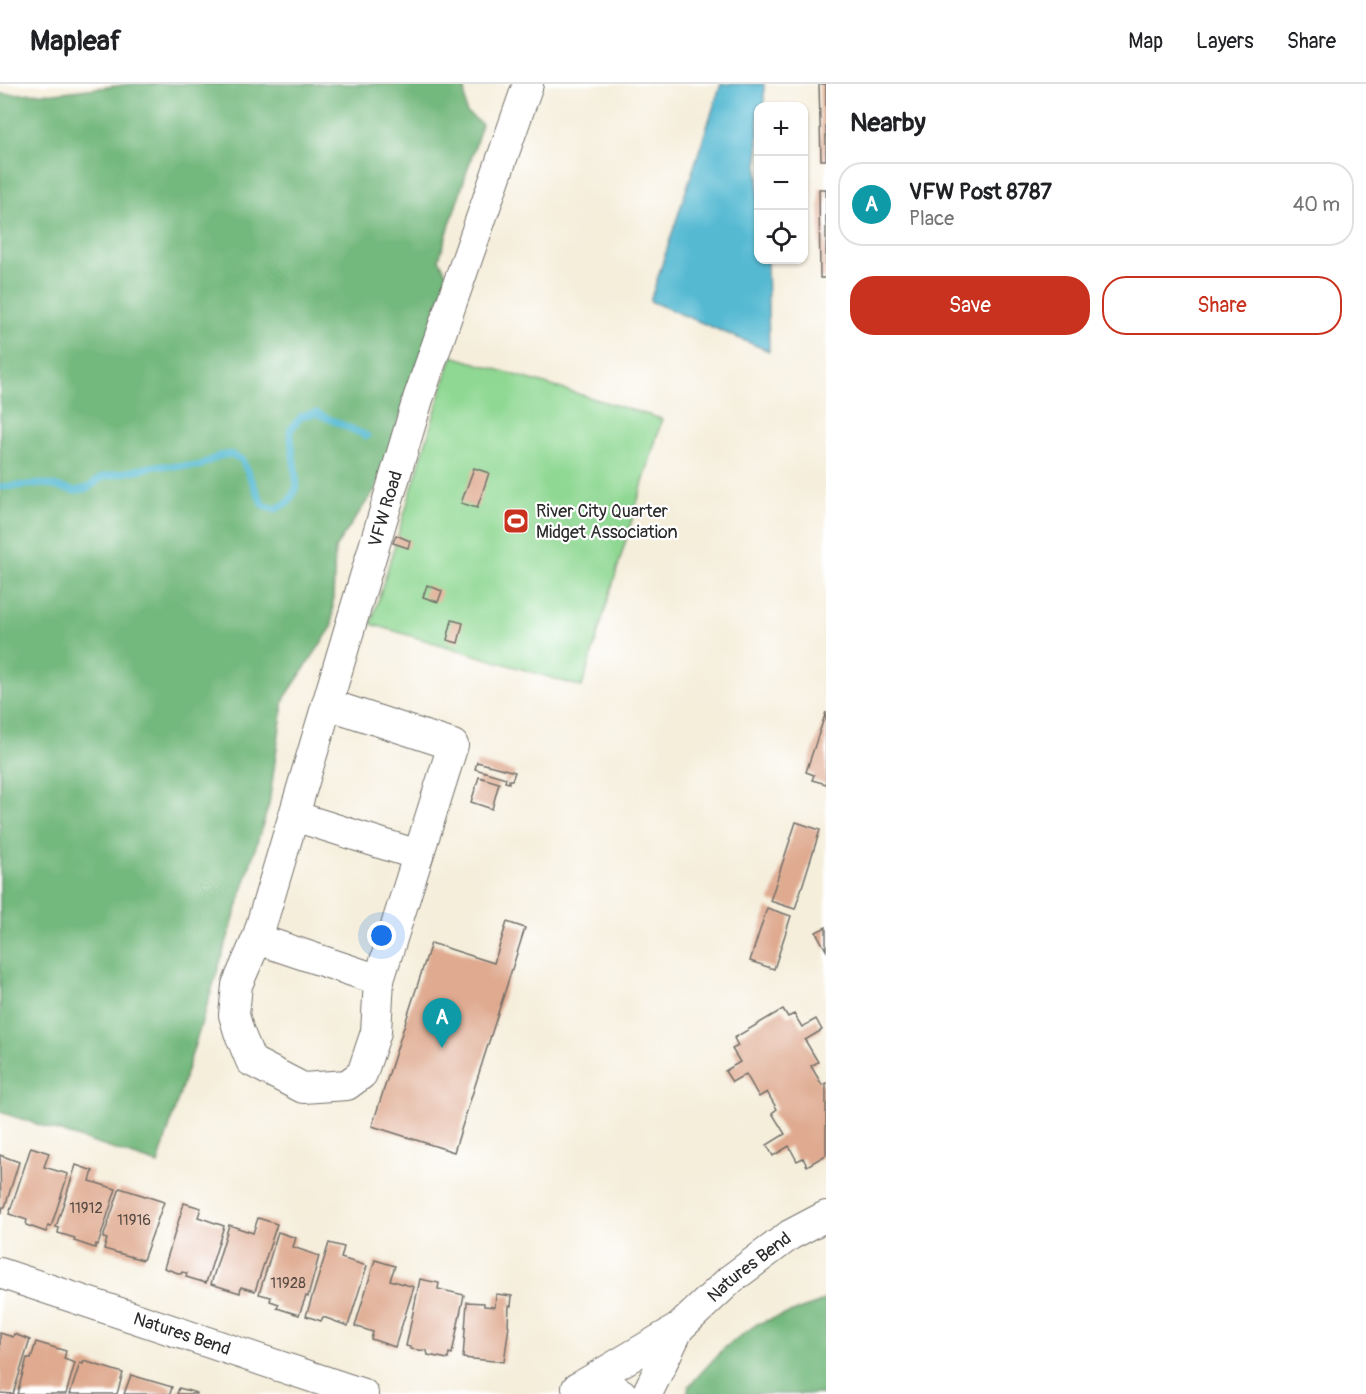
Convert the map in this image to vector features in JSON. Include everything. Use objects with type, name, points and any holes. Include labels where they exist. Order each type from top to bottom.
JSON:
[{"type":"street","name":"VFW Road","points":[[258,939],[418,399],[528,84]]},
{"type":"street","points":[[327,704],[453,745],[379,980],[376,1032],[362,1074],[347,1085],[303,1088],[251,1061],[234,1015],[237,986],[258,939],[379,980]]},
{"type":"street","points":[[294,816],[418,855]]},
{"type":"street","name":"Natures Bend","points":[[574,1390],[679,1328],[730,1279],[790,1235],[826,1216]]},
{"type":"street","name":"Natures Bend","points":[[0,1273],[363,1394]]},
{"type":"street","name":"Natures Bend","points":[[647,1394],[679,1328]]},
{"type":"street","points":[[574,1390],[600,1384],[614,1388],[622,1394]]},
{"type":"green space","points":[[134,84],[464,84],[466,112],[482,124],[439,259],[448,277],[376,488],[335,548],[332,627],[284,699],[269,804],[158,1164],[0,1112],[0,94],[54,93]]},
{"type":"green space","name":"River City Quarter Midget Association","points":[[452,356],[662,419],[582,687],[371,624]]},
{"type":"green space","points":[[826,1298],[826,1394],[687,1394],[689,1386],[724,1348],[757,1324],[819,1303]]},
{"type":"water","points":[[721,84],[764,84],[764,102],[754,102],[754,264],[767,264],[769,351],[650,301]]},
{"type":"building","points":[[819,84],[826,84],[826,160],[821,160]]},
{"type":"building","points":[[819,189],[826,189],[826,278],[820,278]]},
{"type":"building","points":[[474,468],[489,473],[477,508],[461,503]]},
{"type":"building","points":[[396,535],[410,541],[408,548],[393,543]]},
{"type":"building","points":[[427,585],[442,591],[438,602],[423,597]]},
{"type":"building","points":[[452,620],[463,623],[458,643],[447,640]]},
{"type":"building","points":[[826,712],[826,784],[812,780],[814,775],[806,772]]},
{"type":"building","points":[[477,762],[515,772],[512,780],[509,780],[509,783],[505,782],[506,778],[475,769]]},
{"type":"building","points":[[479,777],[499,783],[492,809],[471,802]]},
{"type":"building","points":[[796,822],[820,830],[795,909],[770,901]]},
{"type":"building","points":[[767,908],[791,916],[774,969],[750,961]]},
{"type":"building","points":[[507,922],[525,928],[454,1152],[372,1126],[431,943],[494,963]]},
{"type":"building","points":[[826,927],[826,950],[816,932]]},
{"type":"building","points":[[783,1009],[788,1017],[794,1014],[802,1027],[816,1019],[822,1030],[805,1040],[818,1062],[811,1066],[822,1085],[826,1083],[826,1155],[807,1166],[803,1158],[797,1161],[789,1146],[773,1156],[767,1145],[785,1134],[772,1113],[777,1109],[767,1092],[759,1097],[746,1074],[732,1082],[725,1071],[740,1062],[732,1049],[738,1046],[734,1038]]},
{"type":"building","points":[[31,1147],[49,1153],[44,1167],[68,1174],[51,1227],[48,1226],[46,1232],[26,1225],[27,1220],[9,1214]]},
{"type":"building","points":[[0,1155],[19,1162],[1,1214]]},
{"type":"building","points":[[76,1165],[93,1171],[90,1181],[116,1189],[98,1245],[96,1244],[95,1248],[58,1233],[59,1228],[56,1227]]},
{"type":"building","points":[[120,1188],[164,1202],[143,1260],[104,1249],[107,1239],[103,1238]]},
{"type":"building","points":[[184,1203],[201,1208],[198,1217],[224,1226],[206,1283],[186,1277],[187,1273],[182,1272],[181,1274],[164,1268]]},
{"type":"building","points":[[258,1218],[277,1224],[255,1291],[241,1287],[240,1293],[211,1284],[229,1225],[253,1233]]},
{"type":"building","points":[[278,1232],[296,1238],[293,1247],[319,1256],[308,1297],[306,1296],[299,1315],[277,1308],[279,1304],[270,1301],[271,1297],[259,1294]]},
{"type":"building","points":[[329,1243],[344,1247],[341,1258],[367,1266],[348,1326],[323,1317],[321,1321],[306,1316]]},
{"type":"building","points":[[375,1260],[395,1266],[390,1280],[414,1287],[395,1347],[371,1339],[373,1332],[355,1326]]},
{"type":"building","points":[[420,1279],[439,1283],[438,1289],[464,1295],[452,1354],[449,1353],[448,1359],[428,1355],[427,1351],[410,1349],[406,1346]]},
{"type":"building","points":[[496,1294],[512,1296],[504,1362],[463,1358],[467,1302],[484,1303],[484,1306],[495,1307]]},
{"type":"building","points":[[0,1333],[13,1337],[14,1334],[30,1340],[13,1394],[0,1393]]},
{"type":"building","points":[[36,1342],[66,1351],[64,1359],[75,1363],[66,1394],[17,1394],[27,1358],[31,1359]]},
{"type":"building","points":[[84,1361],[123,1373],[117,1394],[70,1394],[80,1363],[83,1364]]},
{"type":"building","points":[[131,1375],[172,1387],[170,1394],[124,1394]]},
{"type":"building","points":[[179,1388],[197,1393],[197,1394],[177,1394]]},
{"type":"waterway","points":[[0,487],[44,484],[75,491],[88,488],[102,477],[156,466],[199,466],[219,456],[231,454],[242,460],[263,505],[276,509],[289,502],[297,486],[290,430],[302,416],[316,413],[367,436]]},
{"type":"place","name":"River City Quarter Midget Association","points":[[516,521]]},
{"type":"place","name":"VFW Post 8787","points":[[442,1048]]}]
